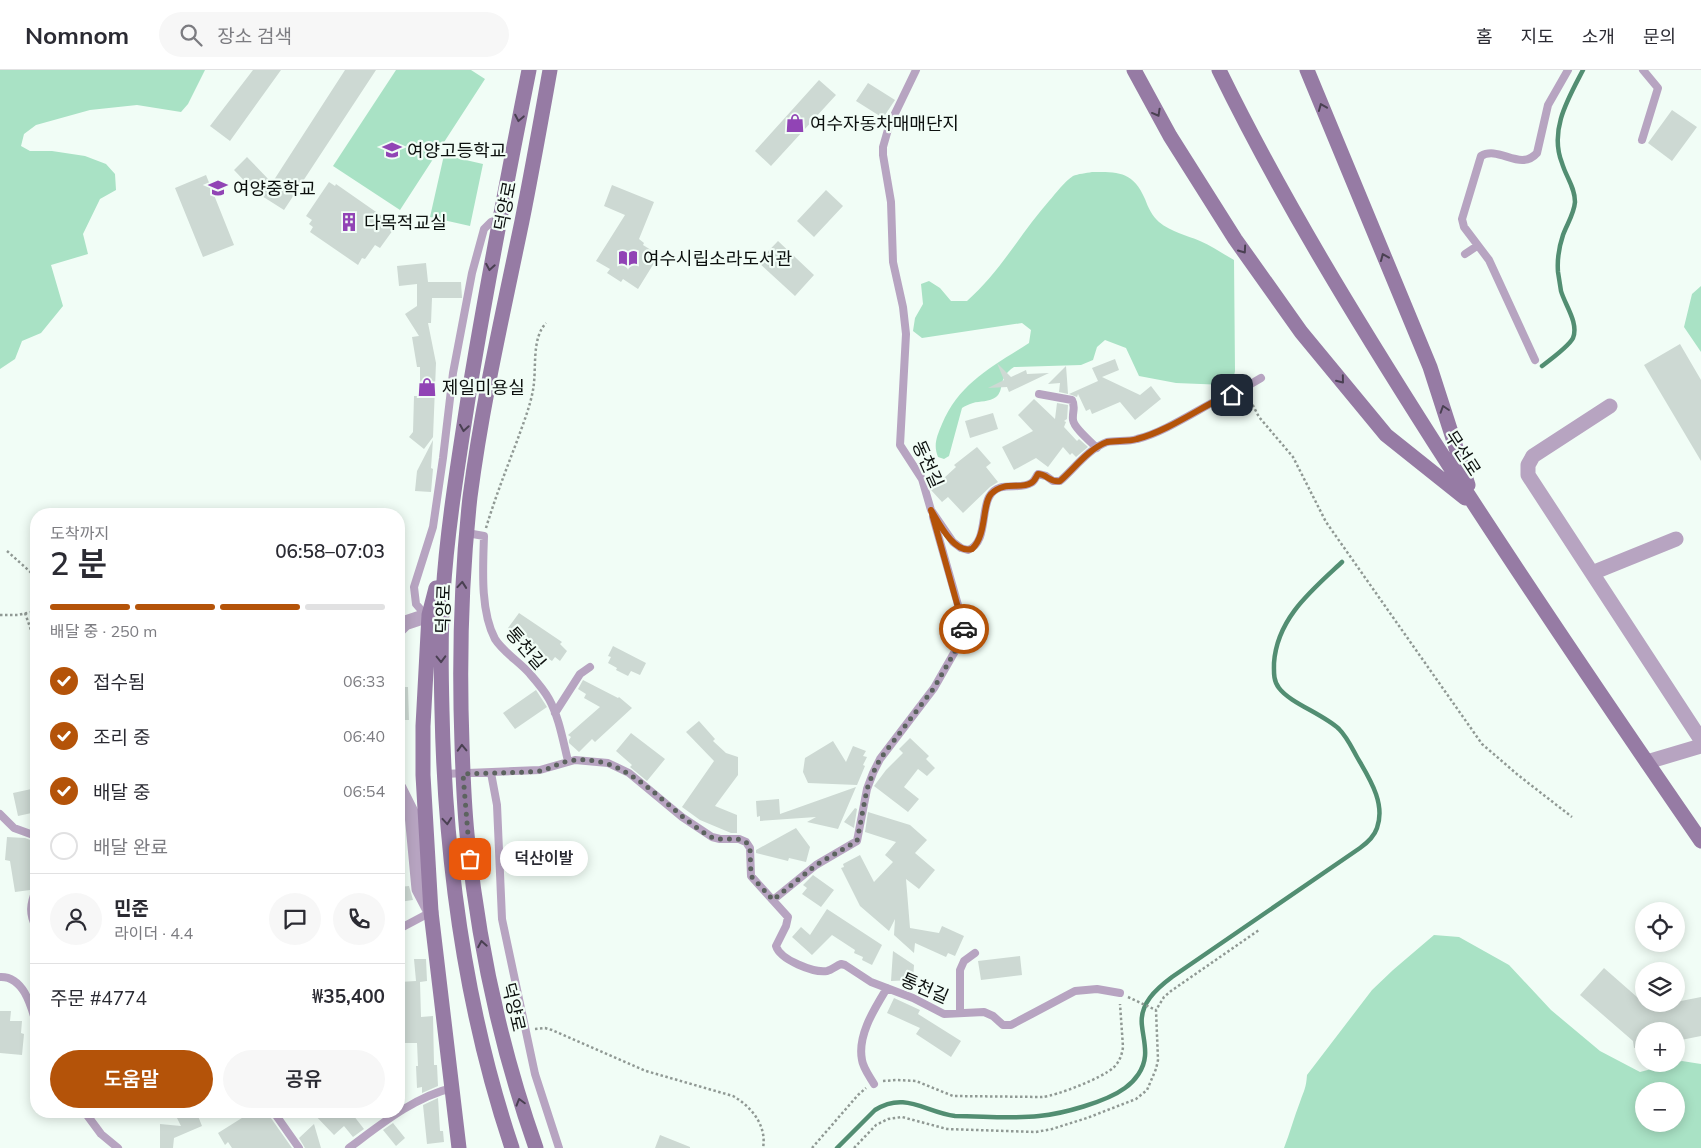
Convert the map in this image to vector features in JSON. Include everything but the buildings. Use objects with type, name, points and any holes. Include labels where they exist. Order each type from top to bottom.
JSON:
[{"type":"street","name":"덕양로","points":[[459,1148],[431,912],[424,798],[423,746],[436,615],[456,476],[499,220],[529,70]]},
{"type":"street","name":"덕양로","points":[[536,1148],[494,1009],[479,924],[468,843],[463,774],[460,638],[461,596],[480,426],[522,221],[550,70]]},
{"type":"street","points":[[1134,70],[1170,136],[1235,239],[1302,332],[1386,435],[1474,505]]},
{"type":"street","name":"무선로","points":[[1220,70],[1272,172],[1368,339],[1474,505],[1701,840]]},
{"type":"street","points":[[1307,70],[1430,367],[1474,505]]},
{"type":"street","points":[[499,220],[522,221]]},
{"type":"street","points":[[1610,406],[1533,456],[1528,465],[1529,479],[1701,740]]},
{"type":"street","points":[[1592,574],[1676,539]]},
{"type":"street","name":"덕양로","points":[[436,615],[441,643],[443,774],[460,930],[489,1070],[512,1148]]},
{"type":"street","points":[[405,623],[436,615]]},
{"type":"street","points":[[1647,762],[1701,746]]},
{"type":"street","points":[[405,800],[412,814],[419,889],[431,912]]},
{"type":"lane","name":"동천길","points":[[916,70],[889,126],[883,147],[892,202],[893,262],[906,334],[900,445],[918,471],[931,510],[953,542],[964,550],[972,549],[978,542],[990,495],[1007,486],[1030,484],[1041,473],[1053,481],[1060,481],[1097,448],[1109,442],[1130,441],[1142,438],[1223,397],[1232,395],[1261,378]]},
{"type":"lane","points":[[1535,360],[1491,266],[1464,227],[1462,219],[1481,156],[1489,154],[1520,161],[1528,160],[1539,149],[1548,106],[1568,70]]},
{"type":"lane","points":[[1642,140],[1658,88],[1643,70]]},
{"type":"lane","name":"덕양로","points":[[436,615],[422,611],[416,604],[414,594],[415,582],[433,527],[444,458],[453,373],[472,274],[484,230],[491,222],[499,220]]},
{"type":"lane","points":[[1465,254],[1478,246]]},
{"type":"lane","points":[[1039,394],[1072,400],[1074,404],[1073,417],[1075,425],[1097,448]]},
{"type":"lane","points":[[773,900],[816,865],[857,841],[867,789],[880,759],[934,688],[962,639],[964,626],[931,510]]},
{"type":"lane","points":[[467,533],[484,536]]},
{"type":"lane","name":"통천길","points":[[484,536],[483,577],[492,632],[500,645],[529,673],[547,696],[555,714],[568,761]]},
{"type":"lane","points":[[555,714],[580,674],[590,667]]},
{"type":"lane","name":"통천길","points":[[443,774],[540,770],[553,768],[568,761],[603,762],[629,773],[708,835],[716,839],[739,839],[746,842],[750,848],[751,876],[787,914],[788,919],[776,946],[779,953],[801,966],[820,971],[831,970],[841,964],[845,965],[871,982],[913,998],[944,1014],[984,1012],[993,1016],[1003,1025],[1011,1025],[1075,991],[1097,989],[1123,994]]},
{"type":"lane","points":[[491,773],[497,805],[502,919],[535,1074],[559,1148]]},
{"type":"lane","points":[[0,814],[14,828],[30,834]]},
{"type":"lane","points":[[405,926],[431,912]]},
{"type":"lane","points":[[960,1014],[960,970],[964,961],[975,953]]},
{"type":"lane","points":[[0,977],[11,980],[23,989],[30,1007]]},
{"type":"lane","points":[[874,1084],[862,1062],[862,1047],[870,1017],[887,988]]},
{"type":"lane","points":[[405,1107],[423,1098],[452,1088]]},
{"type":"lane","points":[[89,1118],[101,1134],[118,1148]]},
{"type":"lane","points":[[278,1118],[299,1148]]},
{"type":"lane","points":[[349,1148],[386,1118]]},
{"type":"path","points":[[484,536],[529,407],[535,379],[537,341],[546,323]]},
{"type":"path","points":[[1244,388],[1259,417],[1293,457],[1326,522],[1482,744],[1518,776],[1572,816]]},
{"type":"path","points":[[7,551],[30,572]]},
{"type":"path","points":[[0,615],[10,616],[30,612]]},
{"type":"path","points":[[25,613],[30,627]]},
{"type":"path","points":[[854,1148],[876,1125],[888,1119],[902,1117],[946,1129],[1036,1132],[1087,1118],[1136,1099],[1147,1090],[1156,1069],[1158,1060],[1156,1010],[1164,997],[1259,930]]},
{"type":"path","points":[[812,1148],[858,1095],[874,1084],[885,1080],[910,1080],[948,1095],[959,1097],[1042,1097],[1054,1095],[1100,1076],[1114,1068],[1117,1064],[1123,1053],[1123,994],[1156,1010]]},
{"type":"path","points":[[526,1030],[539,1028],[552,1030],[646,1071],[734,1096],[759,1121],[763,1130],[763,1148]]},
{"type":"green space","points":[[0,70],[205,70],[188,104],[181,112],[137,105],[90,110],[36,125],[24,134],[21,146],[30,151],[52,151],[85,156],[106,164],[115,174],[116,190],[100,199],[83,234],[88,254],[51,265],[63,306],[41,333],[22,341],[15,359],[0,369]]},
{"type":"green space","points":[[396,70],[471,70],[485,79],[400,210],[333,166]]},
{"type":"green space","points":[[444,155],[483,164],[470,226],[430,217]]},
{"type":"green space","points":[[1092,172],[1117,173],[1130,178],[1140,190],[1150,211],[1159,222],[1174,231],[1204,243],[1234,260],[1235,371],[1233,381],[1225,385],[1176,383],[1139,376],[1126,348],[1105,340],[1097,347],[1093,360],[1081,365],[1014,367],[1005,375],[999,394],[994,399],[972,403],[962,408],[949,456],[944,459],[938,457],[936,448],[937,437],[949,410],[958,397],[978,377],[1029,343],[1031,330],[1022,323],[922,338],[913,331],[915,318],[923,304],[921,284],[929,281],[940,288],[951,301],[967,301],[990,278],[1063,184],[1073,176]]},
{"type":"green space","points":[[1701,286],[1701,352],[1684,327],[1692,294]]},
{"type":"green space","points":[[1434,935],[1459,937],[1509,965],[1551,1010],[1600,1051],[1635,1069],[1635,1072],[1685,1072],[1685,1061],[1701,1064],[1701,1148],[1284,1148],[1305,1089],[1307,1075],[1372,990]]},
{"type":"waterway","points":[[1542,366],[1568,345],[1573,338],[1574,332],[1573,320],[1561,291],[1558,258],[1560,244],[1573,211],[1575,197],[1562,163],[1558,139],[1559,127],[1566,103],[1583,70]]},
{"type":"waterway","points":[[837,1148],[875,1110],[896,1102],[915,1104],[955,1116],[1028,1117],[1071,1110],[1117,1093],[1132,1082],[1143,1066],[1145,1052],[1142,1026],[1143,1011],[1155,992],[1172,977],[1360,848],[1370,839],[1376,831],[1379,819],[1378,800],[1371,782],[1349,743],[1339,729],[1284,693],[1277,685],[1274,676],[1277,647],[1289,619],[1308,594],[1342,562]]},
{"type":"way so far","points":[[470,859],[463,774],[540,770],[553,768],[574,760],[603,762],[629,773],[708,835],[716,839],[739,839],[746,842],[750,848],[751,876],[773,900],[816,865],[857,841],[867,789],[880,759],[934,688],[962,639],[964,629]]},
{"type":"place","name":"여수자동차매매단지","points":[[795,123]]},
{"type":"place","name":"여양고등학교","points":[[392,150]]},
{"type":"place","name":"여양중학교","points":[[218,188]]},
{"type":"place","name":"다목적교실","points":[[349,222]]},
{"type":"place","name":"여수시립소라도서관","points":[[628,258]]},
{"type":"place","name":"제일미용실","points":[[427,387]]},
{"type":"place","name":"덕산이발","points":[[470,859]]},
{"type":"route","points":[[964,629],[931,510],[957,546],[964,550],[972,549],[978,542],[989,497],[1000,488],[1030,484],[1034,481],[1036,475],[1041,473],[1053,481],[1060,481],[1066,473],[1106,443],[1137,440],[1223,397],[1232,395]]}]
